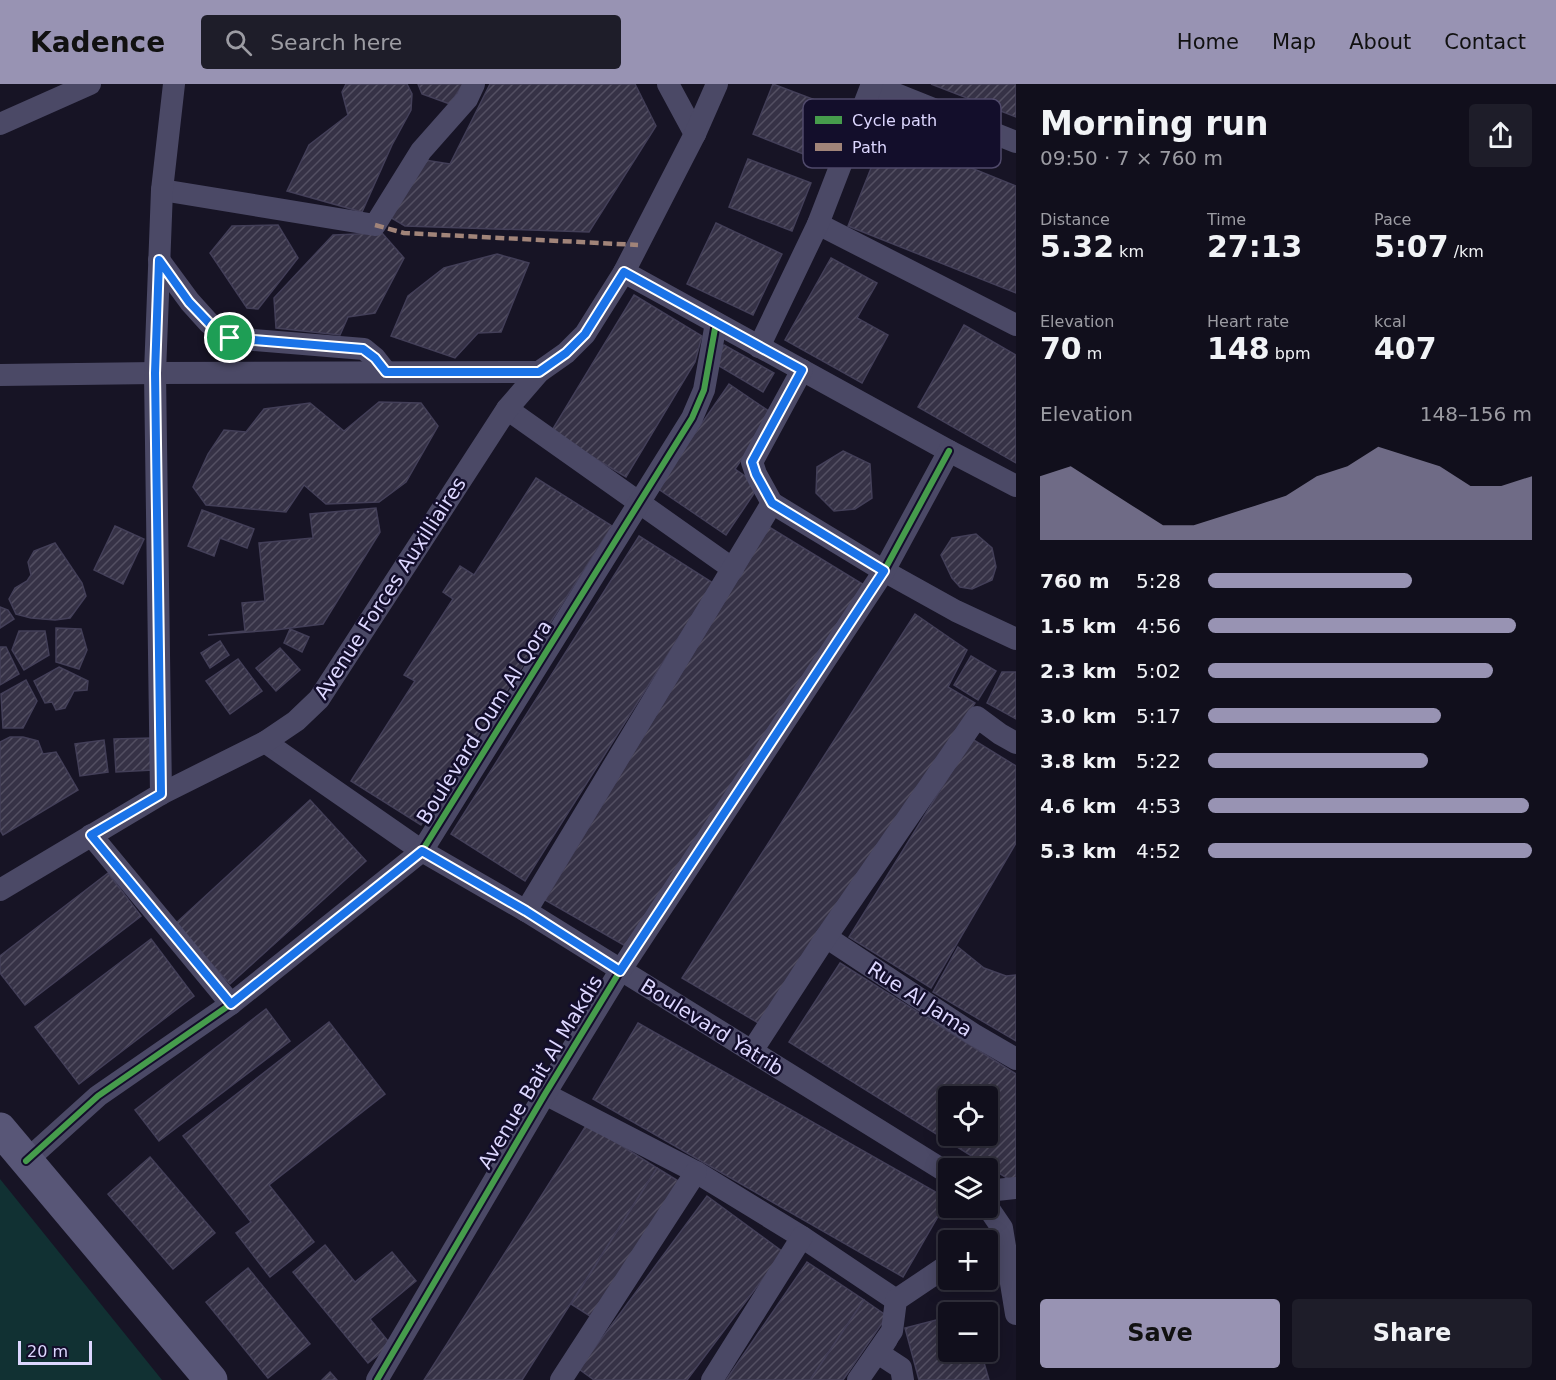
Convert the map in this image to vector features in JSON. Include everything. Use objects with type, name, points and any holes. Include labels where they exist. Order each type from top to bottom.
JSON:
[{"type":"main road","points":[[0,1129],[211,1380]]},
{"type":"street","points":[[0,124],[90,84]]},
{"type":"street","points":[[161,794],[155,373],[162,190],[174,84]]},
{"type":"street","points":[[162,190],[375,225],[421,151],[466,99],[474,84]]},
{"type":"street","points":[[668,84],[695,134]]},
{"type":"street","name":"Avenue Forces Auxilliaires","points":[[0,890],[161,794],[265,742],[296,722],[319,699],[507,409],[539,372],[566,353],[585,334],[624,272],[695,134],[717,84]]},
{"type":"street","points":[[865,99],[871,84],[908,99]]},
{"type":"street","points":[[1001,136],[1016,142]]},
{"type":"street","points":[[759,347],[818,224],[839,168]]},
{"type":"street","points":[[818,224],[1016,325]]},
{"type":"street","points":[[159,260],[189,302],[209,323],[230,338],[363,349],[375,358],[386,372]]},
{"type":"street","points":[[624,272],[1016,486]]},
{"type":"street","name":"Boulevard Oum Al Qora","points":[[26,1161],[98,1096],[231,1004],[422,851],[692,418],[704,390],[716,323]]},
{"type":"street","points":[[802,370],[752,462],[772,503],[884,571],[956,611],[1016,639]]},
{"type":"street","points":[[0,375],[539,372]]},
{"type":"street","points":[[507,409],[733,569]]},
{"type":"street","name":"Avenue Bait Al Makdis","points":[[377,1380],[620,971],[884,571],[949,451]]},
{"type":"street","points":[[526,911],[772,503]]},
{"type":"street","points":[[752,1051],[826,937],[977,717],[1000,734],[1016,742]]},
{"type":"street","name":"Boulevard Yatrib","points":[[265,742],[422,851],[526,911],[938,1167]]},
{"type":"street","points":[[91,835],[231,1004]]},
{"type":"street","name":"Rue Al Jama","points":[[826,937],[1016,1059]]},
{"type":"street","points":[[545,1094],[696,1172],[802,1237],[896,1300]]},
{"type":"street","points":[[572,1374],[696,1172]]},
{"type":"street","points":[[998,1190],[1016,1188]]},
{"type":"street","points":[[995,1218],[1002,1228],[1016,1314]]},
{"type":"street","points":[[998,1231],[1002,1228]]},
{"type":"street","points":[[712,1380],[802,1237]]},
{"type":"street","points":[[903,1380],[901,1368],[878,1353],[892,1330],[896,1300],[938,1272]]},
{"type":"street","points":[[858,1380],[892,1330]]},
{"type":"green space","points":[[0,1179],[162,1380],[0,1380]]},
{"type":"building","points":[[346,84],[407,84],[412,94],[411,110],[392,145],[362,212],[287,191],[309,145],[348,115],[342,92]]},
{"type":"building","points":[[418,84],[463,84],[450,104],[422,94]]},
{"type":"building","points":[[490,84],[635,84],[656,126],[589,232],[405,226],[388,216],[425,160],[450,164]]},
{"type":"building","points":[[773,84],[812,99],[803,99],[803,154],[753,134]]},
{"type":"building","points":[[931,84],[1016,84],[1016,117],[1001,111],[1001,99],[970,99]]},
{"type":"building","points":[[748,159],[811,183],[792,231],[729,207]]},
{"type":"building","points":[[871,168],[972,168],[1016,186],[1016,293],[848,226]]},
{"type":"building","points":[[716,223],[782,254],[753,315],[687,284]]},
{"type":"building","points":[[278,225],[298,258],[258,309],[247,308],[210,253],[232,226]]},
{"type":"building","points":[[382,233],[404,258],[375,313],[348,317],[340,335],[276,328],[274,298],[333,235]]},
{"type":"building","points":[[497,254],[529,263],[501,332],[478,333],[455,358],[391,336],[408,296],[444,268]]},
{"type":"building","points":[[831,258],[877,283],[857,318],[888,335],[862,383],[785,340]]},
{"type":"building","points":[[634,295],[702,336],[695,362],[626,477],[551,432]]},
{"type":"building","points":[[964,325],[1016,355],[1016,463],[918,407]]},
{"type":"building","points":[[724,345],[774,373],[763,392],[714,363]]},
{"type":"building","points":[[729,384],[773,414],[735,469],[759,486],[726,535],[657,488]]},
{"type":"building","points":[[379,402],[421,403],[438,426],[406,482],[379,502],[326,504],[304,485],[286,512],[206,505],[193,487],[208,454],[224,430],[246,432],[264,409],[310,403],[344,431]]},
{"type":"building","points":[[843,451],[870,464],[872,498],[855,509],[834,511],[816,493],[817,467]]},
{"type":"building","points":[[536,478],[612,526],[421,825],[351,781],[415,681],[404,675],[453,599],[443,592],[460,566],[474,575]]},
{"type":"building","points":[[376,508],[380,532],[323,624],[208,635],[245,631],[242,603],[265,601],[259,543],[313,538],[310,514]]},
{"type":"building","points":[[202,510],[254,529],[247,548],[220,538],[214,556],[188,546]]},
{"type":"building","points":[[115,526],[144,539],[123,584],[94,570]]},
{"type":"building","points":[[769,527],[864,585],[629,948],[545,900]]},
{"type":"building","points":[[976,534],[992,548],[996,567],[992,580],[972,589],[960,587],[952,578],[941,555],[952,538]]},
{"type":"building","points":[[639,536],[713,583],[525,881],[451,834]]},
{"type":"building","points":[[55,543],[82,583],[86,596],[70,618],[55,620],[16,614],[9,599],[15,588],[27,581],[31,575],[28,562],[34,551]]},
{"type":"building","points":[[0,607],[8,610],[14,619],[0,628]]},
{"type":"building","points":[[915,614],[967,650],[948,687],[975,703],[760,1024],[682,978]]},
{"type":"building","points":[[56,628],[81,629],[87,650],[79,669],[56,662]]},
{"type":"building","points":[[290,629],[309,637],[302,652],[284,643]]},
{"type":"building","points":[[19,631],[45,631],[49,655],[24,670],[12,650]]},
{"type":"building","points":[[220,641],[229,655],[210,668],[201,653]]},
{"type":"building","points":[[0,647],[6,647],[19,674],[0,685]]},
{"type":"building","points":[[280,648],[300,670],[276,691],[256,668]]},
{"type":"building","points":[[971,656],[996,671],[978,700],[954,685]]},
{"type":"building","points":[[238,659],[262,691],[230,714],[206,681]]},
{"type":"building","points":[[59,667],[88,681],[87,690],[74,691],[65,708],[56,710],[52,702],[45,703],[34,681]]},
{"type":"building","points":[[1002,672],[1016,672],[1016,719],[987,703]]},
{"type":"building","points":[[26,680],[37,701],[23,728],[3,728],[1,694]]},
{"type":"building","points":[[10,737],[23,737],[38,741],[43,754],[56,752],[78,790],[3,835],[0,830],[0,742]]},
{"type":"building","points":[[151,738],[153,770],[116,772],[114,739]]},
{"type":"building","points":[[972,739],[1016,766],[1016,843],[931,988],[849,937]]},
{"type":"building","points":[[104,740],[108,772],[80,776],[75,744]]},
{"type":"building","points":[[310,800],[366,861],[230,984],[175,924]]},
{"type":"building","points":[[108,873],[141,916],[25,1005],[0,973],[0,956]]},
{"type":"building","points":[[151,939],[194,996],[79,1084],[35,1027]]},
{"type":"building","points":[[958,947],[984,968],[1006,976],[1016,975],[1016,1041],[933,992]]},
{"type":"building","points":[[840,963],[1016,1074],[1016,1180],[1010,1180],[998,1173],[998,1158],[975,1158],[956,1146],[998,1146],[998,1086],[938,1086],[938,1135],[789,1042]]},
{"type":"building","points":[[266,1009],[290,1041],[159,1141],[135,1110]]},
{"type":"building","points":[[329,1022],[385,1094],[269,1185],[314,1242],[270,1277],[236,1233],[251,1222],[183,1136]]},
{"type":"building","points":[[638,1023],[938,1193],[938,1216],[903,1277],[593,1099]]},
{"type":"building","points":[[587,1124],[657,1168],[522,1380],[424,1380]]},
{"type":"building","points":[[150,1157],[215,1233],[173,1269],[108,1194]]},
{"type":"building","points":[[657,1168],[680,1182],[593,1318],[571,1304]]},
{"type":"building","points":[[707,1196],[783,1252],[687,1380],[594,1380],[579,1369]]},
{"type":"building","points":[[325,1245],[355,1282],[392,1252],[416,1281],[370,1319],[391,1345],[368,1363],[293,1272]]},
{"type":"building","points":[[807,1262],[864,1300],[810,1380],[726,1380]]},
{"type":"building","points":[[248,1268],[310,1344],[268,1378],[206,1302]]},
{"type":"building","points":[[864,1300],[887,1316],[843,1380],[810,1380]]},
{"type":"building","points":[[938,1320],[938,1362],[984,1362],[989,1380],[919,1380],[905,1328]]},
{"type":"building","points":[[330,1372],[337,1380],[322,1380]]},
{"type":"marked path","points":[[375,225],[404,233],[638,245]]},
{"type":"cycle path","points":[[26,1161],[98,1096],[231,1004],[422,851],[692,418],[704,390],[716,323]]},
{"type":"cycle path","points":[[377,1380],[620,971],[884,571],[949,451]]},
{"type":"route","points":[[159,260],[189,302],[209,323],[230,338],[363,349],[375,358],[386,372],[539,372],[566,353],[585,334],[624,272],[802,370],[752,462],[756,474],[772,503],[884,571],[620,971],[526,911],[422,851],[390,879],[231,1004],[91,835],[161,794],[155,373],[159,260]]}]
